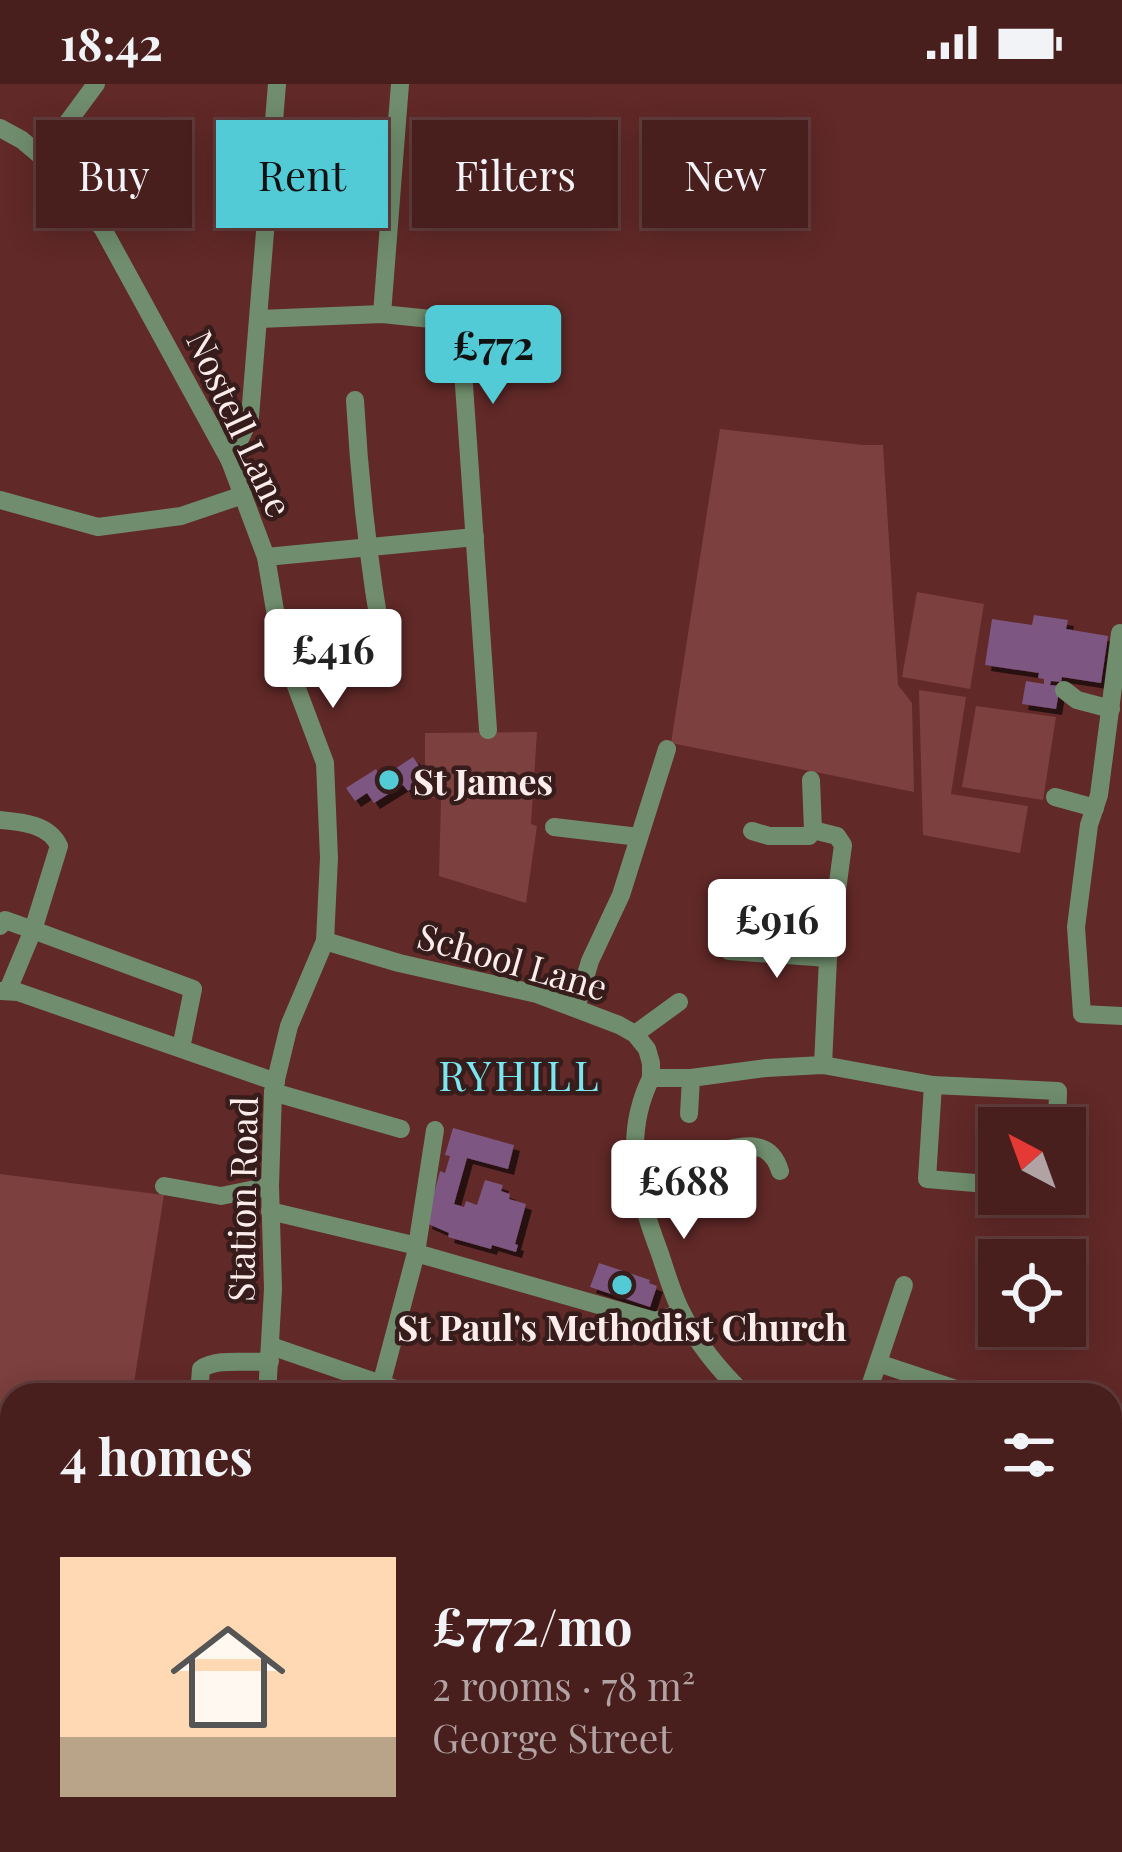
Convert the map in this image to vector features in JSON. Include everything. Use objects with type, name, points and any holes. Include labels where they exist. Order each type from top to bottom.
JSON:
[{"type":"street","points":[[70,120],[96,84]]},
{"type":"street","points":[[230,461],[250,417],[277,84]]},
{"type":"street","points":[[382,314],[400,84]]},
{"type":"street","name":"Nostell Lane","points":[[0,128],[36,153]]},
{"type":"street","name":"Nostell Lane","points":[[102,228],[230,461],[266,557],[281,646],[325,763],[325,940]]},
{"type":"street","points":[[259,319],[382,314],[441,320],[461,342],[488,730]]},
{"type":"street","points":[[355,400],[359,479],[388,674]]},
{"type":"street","points":[[0,500],[98,527],[181,516],[243,495]]},
{"type":"street","points":[[266,557],[475,537]]},
{"type":"street","points":[[1120,633],[1100,795],[1089,825],[1076,927],[1082,1014],[1122,1016]]},
{"type":"street","points":[[1064,690],[1077,700],[1111,709]]},
{"type":"street","points":[[576,1008],[590,962],[621,895],[668,749]]},
{"type":"street","points":[[752,831],[809,836],[813,830],[811,780]]},
{"type":"street","points":[[1055,796],[1095,808]]},
{"type":"street","points":[[0,820],[47,831],[59,846],[33,929],[4,990],[181,1048],[274,1087],[401,1129]]},
{"type":"street","points":[[554,827],[639,837]]},
{"type":"street","points":[[813,830],[837,836],[843,845],[828,958],[823,1066]]},
{"type":"street","points":[[2,922],[33,929],[193,989],[181,1048]]},
{"type":"street","name":"School Lane","points":[[325,940],[576,1008],[635,1034],[647,1049],[651,1078]]},
{"type":"street","name":"Station Road","points":[[268,1383],[274,1087],[289,1026],[325,940]]},
{"type":"street","points":[[729,951],[828,958]]},
{"type":"street","points":[[635,1034],[679,1002]]},
{"type":"street","points":[[732,1383],[682,1313],[638,1189],[636,1120],[651,1078],[823,1066],[933,1085],[1058,1090],[1058,1107]]},
{"type":"street","points":[[688,1114],[691,1078]]},
{"type":"street","points":[[933,1085],[927,1179],[975,1183]]},
{"type":"street","points":[[382,1383],[416,1250],[435,1130]]},
{"type":"street","points":[[634,1151],[687,1155],[740,1144],[767,1151],[780,1171]]},
{"type":"street","points":[[164,1186],[221,1196],[270,1186]]},
{"type":"street","points":[[270,1211],[655,1321],[682,1313]]},
{"type":"street","points":[[871,1383],[895,1297]]},
{"type":"street","points":[[200,1383],[201,1370],[210,1363],[252,1364],[271,1353],[376,1383]]},
{"type":"street","points":[[878,1363],[938,1383]]},
{"type":"street","points":[[342,1383],[344,1371]]},
{"type":"shaded area","points":[[720,429],[883,445],[898,685],[912,703],[914,792],[671,743]]},
{"type":"shaded area","points":[[917,592],[984,604],[970,689],[902,677]]},
{"type":"shaded area","points":[[919,690],[966,697],[951,794],[1028,806],[1020,853],[923,835]]},
{"type":"shaded area","points":[[976,706],[1056,717],[1043,800],[962,787]]},
{"type":"shaded area","points":[[537,732],[531,824],[537,826],[526,903],[439,876],[441,799],[425,797],[425,733]]},
{"type":"shaded area","points":[[0,1174],[164,1195],[134,1383],[0,1383]]},
{"type":"building","points":[[1034,615],[1068,620],[1066,629],[1108,636],[1101,683],[1062,677],[1061,682],[1051,681],[1050,685],[1060,686],[1056,709],[1022,704],[1026,681],[1044,684],[1039,673],[985,665],[992,619],[1032,625]]},
{"type":"building","name":"St James","points":[[413,757],[422,782],[408,791],[403,785],[374,803],[367,793],[355,801],[346,788],[376,769],[381,778]]},
{"type":"building","points":[[453,1128],[514,1145],[508,1169],[467,1158],[454,1204],[477,1205],[485,1180],[503,1185],[501,1191],[510,1194],[509,1199],[526,1204],[516,1252],[448,1237],[449,1233],[426,1223],[440,1171],[445,1173],[450,1156],[445,1155]]},
{"type":"building","name":"St Paul's Methodist Church","points":[[599,1263],[657,1286],[650,1307],[590,1287]]},
{"type":"place","name":"St James","points":[[389,780]]},
{"type":"place","name":"St Paul's Methodist Church","points":[[622,1285]]},
{"type":"district","name":"RYHILL","points":[[520,1074]]}]
